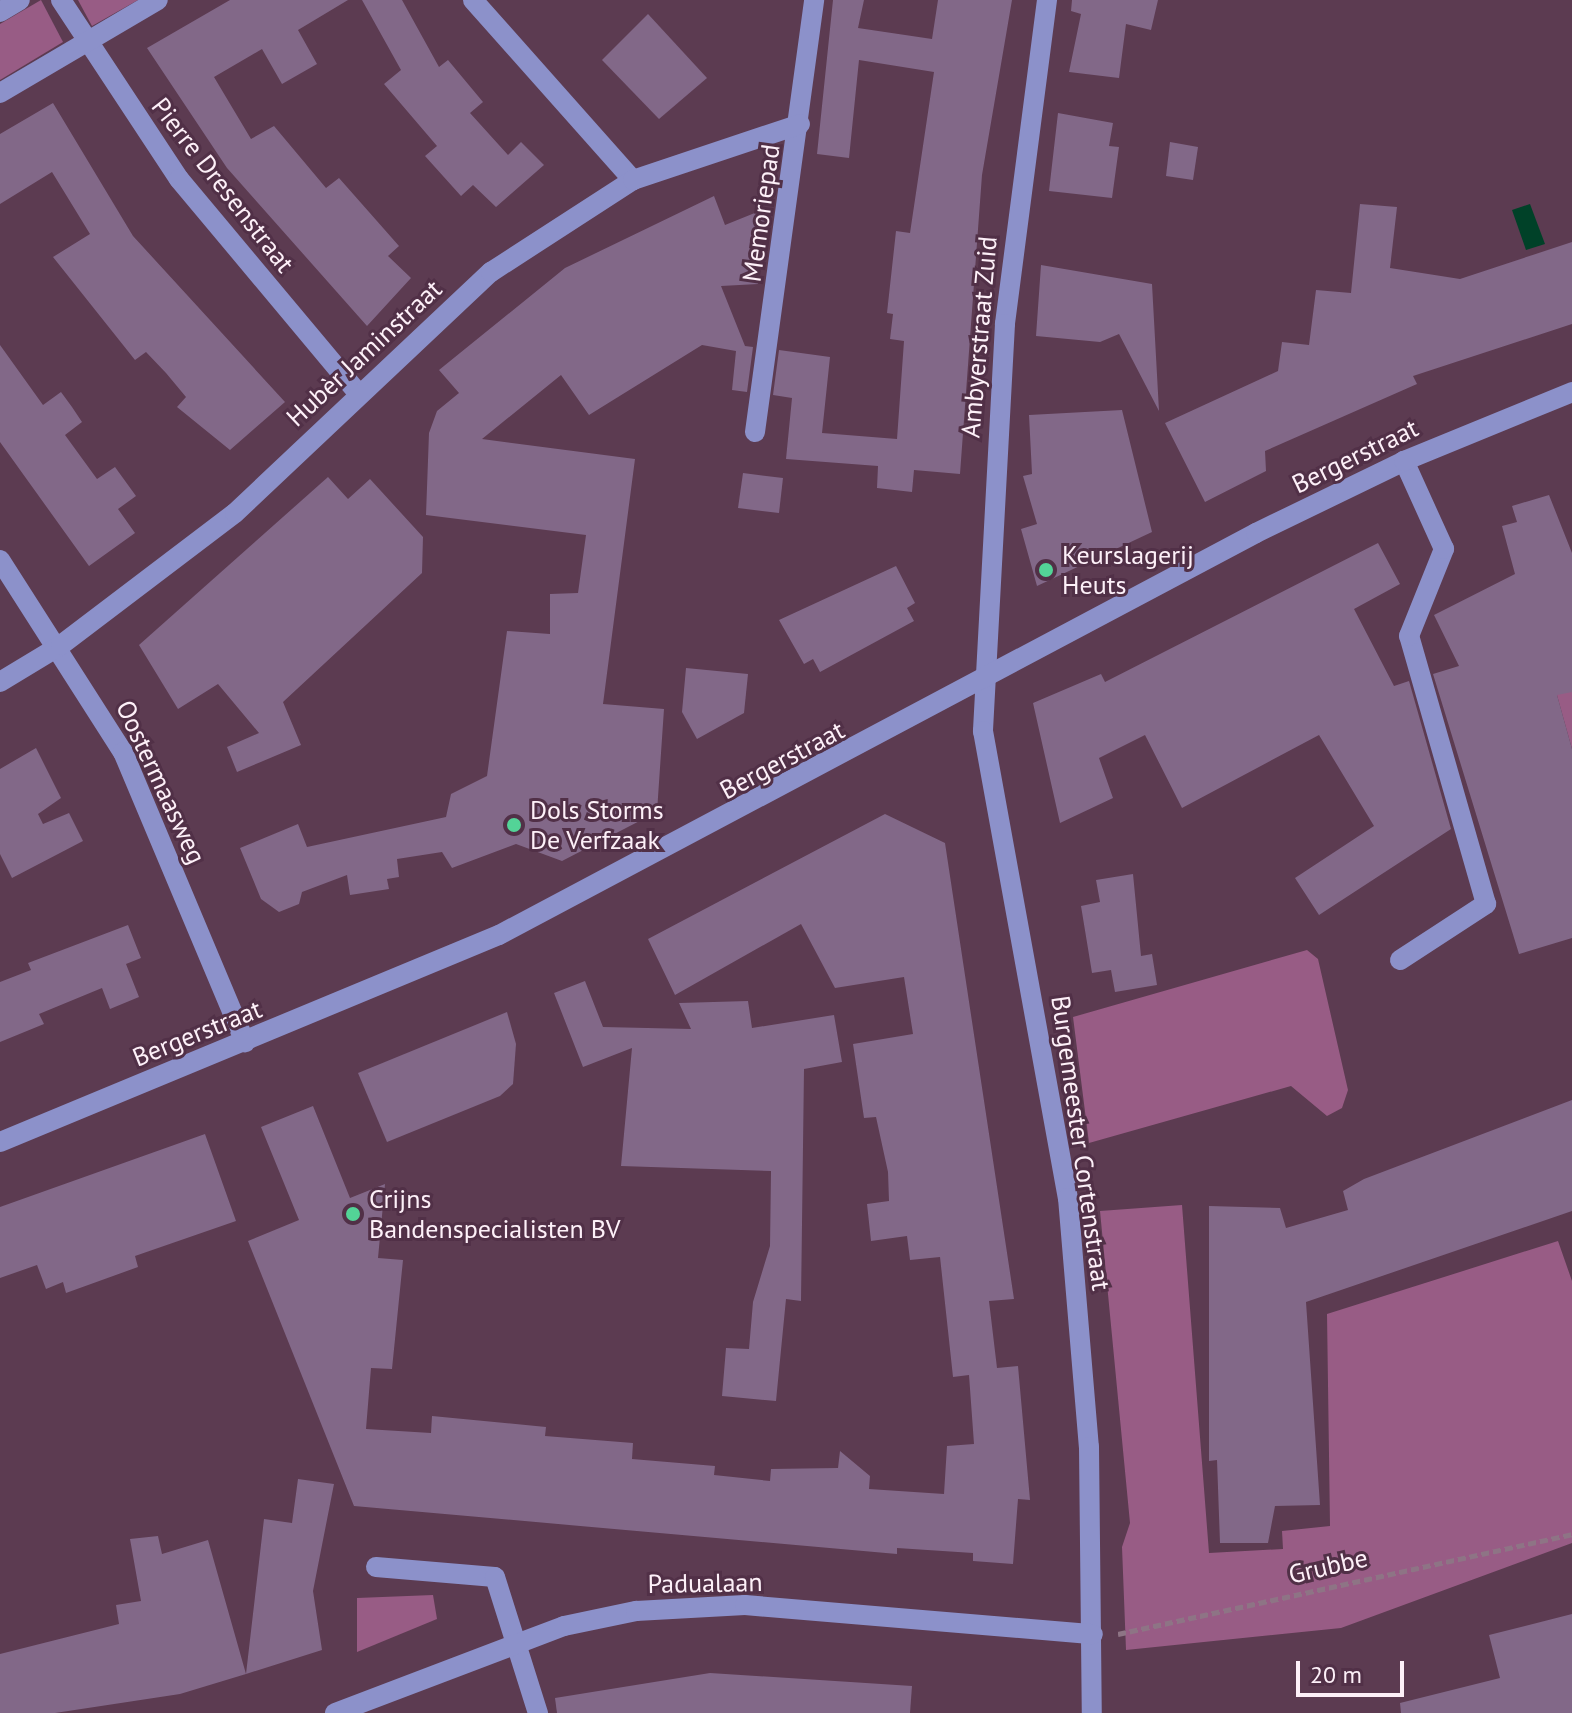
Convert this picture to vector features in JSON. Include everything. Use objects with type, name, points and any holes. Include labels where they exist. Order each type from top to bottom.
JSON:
[{"type":"street","points":[[0,12],[20,0]]},
{"type":"street","name":"Pierre Dresenstraat","points":[[61,0],[84,42],[179,179],[357,392]]},
{"type":"street","points":[[0,93],[158,0]]},
{"type":"street","points":[[473,0],[633,180]]},
{"type":"street","name":"Memoriepad","points":[[755,432],[800,124],[814,0]]},
{"type":"street","name":"Ambyerstraat Zuid","points":[[986,681],[1005,324],[1047,0]]},
{"type":"street","name":"Hubèr Jaminstraat","points":[[0,682],[61,645],[235,513],[357,392],[491,272],[633,180],[800,124]]},
{"type":"street","name":"Bergerstraat","points":[[0,1142],[512,928],[1404,461],[1572,392]]},
{"type":"street","points":[[1400,960],[1486,904],[1409,636],[1444,549],[1404,461]]},
{"type":"street","name":"Oostermaasweg","points":[[0,560],[61,645],[137,781],[245,1042]]},
{"type":"street","name":"Burgemeester Cortenstraat","points":[[986,681],[986,752],[1068,1198],[1089,1447],[1092,1713]]},
{"type":"street","points":[[376,1567],[495,1577],[538,1713]]},
{"type":"street","name":"Padualaan","points":[[335,1713],[601,1616],[713,1605],[1093,1634]]},
{"type":"path","name":"Grubbe","points":[[1093,1634],[1140,1634],[1572,1534]]},
{"type":"shaded area","points":[[41,0],[63,42],[0,80],[0,24]]},
{"type":"shaded area","points":[[78,0],[138,0],[92,26]]},
{"type":"shaded area","points":[[1530,204],[1545,244],[1526,250],[1512,210]]},
{"type":"shaded area","points":[[1572,683],[1572,749],[1555,688]]},
{"type":"shaded area","points":[[1307,950],[1318,959],[1348,1090],[1342,1108],[1327,1116],[1291,1086],[1089,1143],[1073,1017]]},
{"type":"shaded area","points":[[1182,1205],[1209,1553],[1283,1549],[1282,1531],[1330,1526],[1327,1314],[1558,1241],[1572,1281],[1572,1543],[1341,1628],[1126,1650],[1122,1547],[1130,1523],[1100,1211]]},
{"type":"shaded area","points":[[433,1595],[437,1619],[357,1652],[357,1598]]},
{"type":"building","points":[[230,0],[348,0],[298,30],[317,64],[282,84],[262,49],[214,77],[251,139],[274,126],[326,188],[339,178],[399,246],[388,256],[411,278],[367,326],[227,168],[147,48]]},
{"type":"building","points":[[362,0],[402,0],[439,67],[448,60],[483,102],[470,113],[508,155],[521,142],[544,165],[496,207],[473,185],[461,196],[425,156],[437,146],[384,84],[401,70]]},
{"type":"building","points":[[833,0],[864,0],[858,28],[932,39],[938,0],[1012,0],[982,175],[960,474],[914,470],[912,492],[877,488],[878,466],[786,459],[792,398],[773,395],[779,350],[830,357],[822,433],[897,439],[904,341],[890,339],[893,314],[887,313],[896,231],[910,233],[934,72],[859,60],[849,158],[817,154]]},
{"type":"building","points":[[1072,0],[1158,0],[1151,30],[1126,24],[1119,78],[1069,72],[1081,14],[1071,11]]},
{"type":"building","points":[[648,14],[707,78],[659,119],[602,60]]},
{"type":"building","points":[[53,103],[133,236],[285,402],[230,450],[177,407],[186,397],[146,352],[135,360],[53,257],[90,234],[52,172],[0,204],[0,134]]},
{"type":"building","points":[[1058,113],[1113,123],[1109,146],[1119,147],[1112,198],[1049,191]]},
{"type":"building","points":[[1170,142],[1198,147],[1193,180],[1166,176]]},
{"type":"building","points":[[714,196],[725,225],[767,208],[758,284],[721,286],[745,346],[753,347],[747,392],[732,390],[736,351],[702,345],[589,415],[561,375],[482,439],[635,459],[603,704],[664,709],[657,812],[562,861],[516,844],[452,868],[442,852],[397,859],[399,877],[387,879],[389,889],[350,895],[347,875],[302,892],[299,904],[279,912],[261,899],[240,848],[298,824],[307,847],[446,817],[451,794],[487,776],[507,631],[550,634],[550,594],[578,593],[586,535],[426,515],[429,433],[437,411],[459,393],[439,370],[565,268]]},
{"type":"building","points":[[1360,204],[1397,207],[1390,268],[1460,279],[1572,242],[1572,324],[1413,376],[1417,384],[1265,451],[1266,471],[1205,502],[1165,423],[1278,371],[1282,342],[1309,345],[1316,290],[1351,293]]},
{"type":"building","points":[[1041,265],[1152,284],[1159,411],[1119,334],[1100,342],[1036,336]]},
{"type":"building","points":[[0,345],[43,405],[61,392],[72,407],[82,422],[65,435],[97,479],[115,467],[136,496],[118,509],[135,533],[89,566],[0,442]]},
{"type":"building","points":[[1122,410],[1152,532],[1037,586],[1021,529],[1037,524],[1023,476],[1032,474],[1029,415]]},
{"type":"building","points":[[743,473],[783,478],[779,513],[738,508]]},
{"type":"building","points":[[328,477],[348,499],[370,479],[423,537],[422,573],[283,702],[301,745],[237,772],[227,747],[259,733],[218,684],[178,709],[139,645]]},
{"type":"building","points":[[1549,495],[1572,553],[1572,692],[1557,695],[1572,749],[1572,938],[1519,954],[1433,674],[1459,666],[1434,615],[1515,574],[1502,526],[1517,522],[1512,506]]},
{"type":"building","points":[[1378,543],[1400,584],[1354,609],[1394,686],[1409,681],[1451,829],[1319,915],[1295,878],[1374,826],[1319,735],[1182,808],[1145,735],[1099,758],[1113,798],[1060,823],[1033,703],[1101,674],[1105,682]]},
{"type":"building","points":[[896,566],[915,603],[907,608],[914,621],[820,672],[813,659],[804,664],[779,620]]},
{"type":"building","points":[[686,668],[748,674],[744,713],[697,739],[682,712]]},
{"type":"building","points":[[36,748],[61,798],[38,814],[43,824],[69,813],[83,841],[12,878],[0,854],[0,769]]},
{"type":"building","points":[[885,814],[945,843],[1014,1299],[989,1301],[997,1368],[1018,1366],[1030,1500],[1018,1499],[1013,1564],[973,1561],[973,1553],[897,1548],[897,1554],[354,1506],[248,1241],[299,1220],[261,1127],[313,1106],[350,1198],[385,1184],[378,1258],[403,1260],[392,1369],[371,1368],[366,1429],[431,1433],[432,1416],[546,1427],[545,1436],[633,1443],[632,1459],[715,1466],[714,1475],[770,1481],[771,1469],[838,1468],[840,1451],[870,1476],[869,1489],[944,1494],[947,1446],[974,1444],[969,1375],[953,1377],[940,1257],[910,1260],[907,1236],[871,1241],[867,1204],[889,1201],[888,1172],[876,1117],[864,1118],[853,1044],[913,1034],[904,977],[835,988],[801,924],[675,995],[648,939]]},
{"type":"building","points":[[1133,874],[1141,956],[1152,954],[1157,985],[1115,992],[1111,970],[1092,973],[1081,906],[1100,902],[1096,880]]},
{"type":"building","points":[[128,925],[141,958],[126,964],[139,997],[110,1009],[102,988],[39,1014],[44,1024],[0,1042],[0,982],[31,970],[28,963]]},
{"type":"building","points":[[585,981],[603,1027],[691,1029],[679,1003],[748,1001],[752,1028],[834,1015],[842,1062],[804,1069],[801,1301],[786,1299],[776,1401],[722,1396],[726,1348],[749,1349],[753,1302],[770,1246],[771,1171],[621,1166],[632,1048],[583,1067],[554,993]]},
{"type":"building","points":[[507,1012],[516,1044],[513,1084],[500,1096],[387,1142],[358,1073]]},
{"type":"building","points":[[1572,1100],[1572,1211],[1306,1302],[1320,1505],[1275,1506],[1268,1543],[1220,1543],[1217,1460],[1209,1461],[1209,1206],[1280,1208],[1286,1228],[1348,1210],[1343,1191],[1364,1179]]},
{"type":"building","points":[[205,1134],[236,1221],[135,1256],[138,1267],[66,1293],[63,1282],[46,1289],[37,1265],[0,1278],[0,1207]]},
{"type":"building","points":[[298,1479],[334,1484],[313,1591],[322,1650],[246,1674],[264,1519],[292,1523]]},
{"type":"building","points":[[158,1536],[162,1554],[208,1540],[246,1674],[180,1694],[55,1713],[0,1713],[0,1654],[119,1624],[116,1605],[141,1601],[130,1539]]},
{"type":"building","points":[[1572,1614],[1572,1713],[1401,1713],[1400,1703],[1500,1678],[1489,1635]]},
{"type":"building","points":[[710,1673],[912,1686],[910,1713],[557,1713],[555,1698]]},
{"type":"place","name":"Keurslagerij Heuts","points":[[1046,570]]},
{"type":"place","name":"Dols Storms De Verfzaak","points":[[514,825]]},
{"type":"place","name":"Crijns Bandenspecialisten BV","points":[[353,1214]]}]
